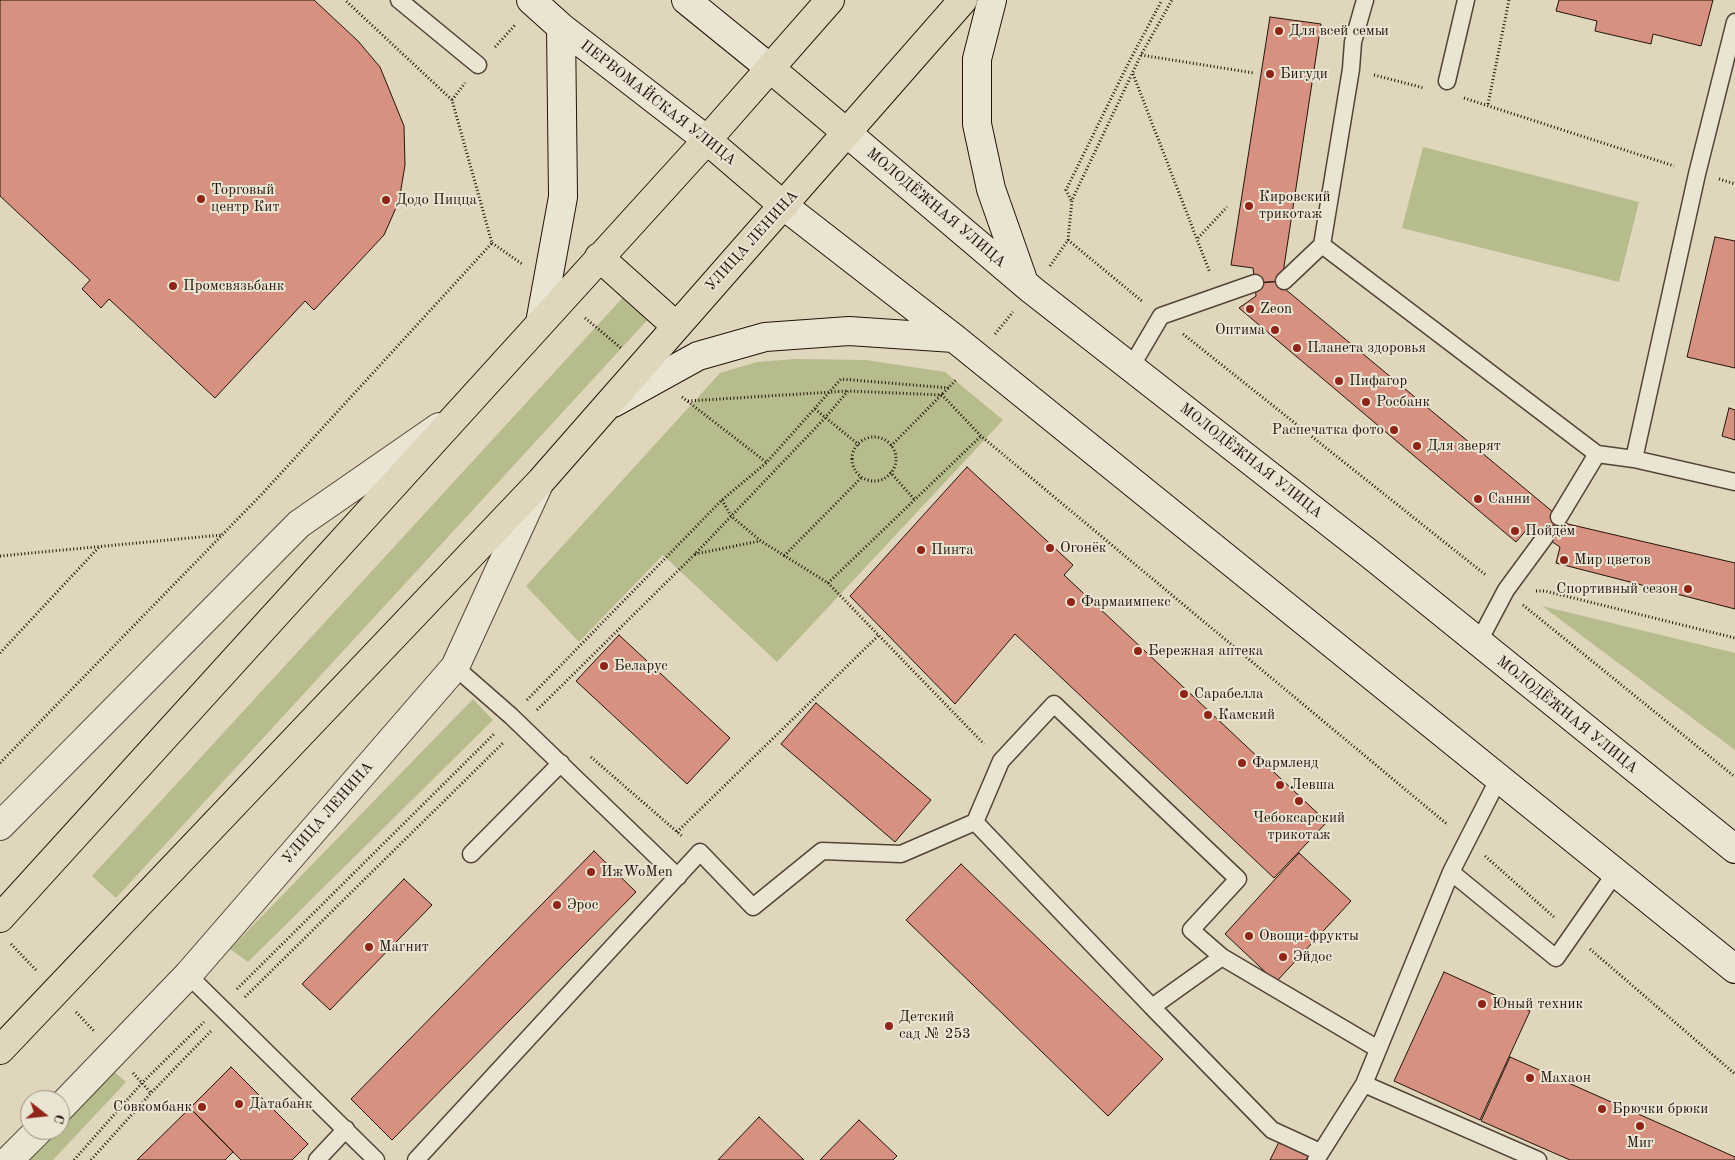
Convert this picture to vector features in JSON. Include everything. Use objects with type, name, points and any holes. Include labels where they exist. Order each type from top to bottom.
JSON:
[{"type":"main road","points":[[686,0],[771,70]]},
{"type":"main road","points":[[0,918],[771,70],[830,0]]},
{"type":"main road","name":"УЛИЦА ЛЕНИНА","points":[[0,1050],[541,481],[964,0]]},
{"type":"main road","points":[[992,0],[977,59],[976,124],[991,189],[1024,282]]},
{"type":"main road","name":"ПЕРВОМАЙСКАЯ УЛИЦА","points":[[533,2],[561,27],[707,140],[784,206]]},
{"type":"main road","points":[[540,323],[563,197],[561,27]]},
{"type":"main road","name":"МОЛОДЁЖНАЯ УЛИЦА","points":[[771,70],[1024,282],[1371,555],[1735,849]]},
{"type":"main road","points":[[784,206],[954,338],[1735,969]]},
{"type":"main road","points":[[600,257],[676,326]]},
{"type":"main road","points":[[605,408],[657,377],[698,356],[764,337],[849,331],[954,338]]},
{"type":"main road","points":[[0,826],[299,524],[458,414]]},
{"type":"main road","name":"УЛИЦА ЛЕНИНА","points":[[70,1098],[188,975],[455,667],[541,481]]},
{"type":"main road","points":[[9,1160],[29,1140]]},
{"type":"lane","points":[[399,0],[478,65]]},
{"type":"lane","points":[[1284,281],[1322,245],[1351,69],[1353,42],[1365,0]]},
{"type":"lane","points":[[1447,81],[1466,0]]},
{"type":"lane","points":[[1634,459],[1697,174],[1735,22]]},
{"type":"lane","points":[[1322,245],[1597,454],[1634,459],[1735,482]]},
{"type":"lane","points":[[1131,367],[1161,316],[1255,283]]},
{"type":"lane","points":[[1560,517],[1597,454]]},
{"type":"lane","points":[[1478,643],[1506,590],[1545,537]]},
{"type":"lane","points":[[455,667],[512,716],[678,877]]},
{"type":"lane","points":[[416,1160],[700,852],[753,907],[822,851],[901,854],[975,822],[1001,761],[1054,704],[1238,879],[1191,930],[1222,957],[1378,1049]]},
{"type":"lane","points":[[471,854],[561,764]]},
{"type":"lane","points":[[975,822],[1272,1130],[1318,1156],[1364,1084],[1451,872],[1499,778]]},
{"type":"lane","points":[[1451,872],[1556,958],[1574,935],[1616,872]]},
{"type":"lane","points":[[1152,1007],[1222,957]]},
{"type":"lane","points":[[188,975],[376,1160]]},
{"type":"lane","points":[[1364,1084],[1538,1160]]},
{"type":"lane","points":[[317,1160],[346,1129]]},
{"type":"path","points":[[1,761],[262,494],[492,243],[452,100],[345,0]]},
{"type":"path","points":[[1072,200],[1066,190],[1162,0]]},
{"type":"path","points":[[1172,0],[1141,55],[1072,200],[1068,240],[1506,590],[1735,777]]},
{"type":"path","points":[[1488,104],[1509,0]]},
{"type":"path","points":[[478,65],[533,2]]},
{"type":"path","points":[[1141,55],[1254,72]]},
{"type":"path","points":[[1351,69],[1433,90]]},
{"type":"path","points":[[1132,73],[1198,238],[1218,296]]},
{"type":"path","points":[[1460,97],[1488,104],[1697,174]]},
{"type":"path","points":[[1198,238],[1228,207]]},
{"type":"path","points":[[688,401],[848,391]]},
{"type":"path","points":[[891,446],[942,395],[981,436],[1466,840],[1735,1074]]},
{"type":"path","points":[[815,409],[859,444]]},
{"type":"path","points":[[828,583],[981,436]]},
{"type":"path","points":[[879,438],[885,440],[891,446],[896,459],[895,466],[886,477],[874,481],[857,473],[852,461],[854,449],[864,440],[879,438]]},
{"type":"path","points":[[890,472],[915,500]]},
{"type":"path","points":[[784,556],[862,477]]},
{"type":"path","points":[[722,500],[731,516],[761,541],[828,583],[1001,761]]},
{"type":"path","points":[[0,556],[221,534]]},
{"type":"path","points":[[695,554],[761,541]]},
{"type":"path","points":[[0,653],[101,546]]},
{"type":"path","points":[[1545,591],[1735,638]]},
{"type":"path","points":[[677,832],[879,635]]},
{"type":"path","points":[[527,701],[544,716]]},
{"type":"path","points":[[589,755],[700,852]]},
{"type":"green space","points":[[1423,147],[1639,202],[1619,282],[1402,228]]},
{"type":"green space","points":[[627,293],[652,315],[116,898],[92,876]]},
{"type":"green space","points":[[795,359],[866,360],[945,372],[1003,420],[777,662],[663,555],[579,642],[526,586],[720,373],[757,362]]},
{"type":"green space","points":[[1542,606],[1735,653],[1735,750]]},
{"type":"green space","points":[[473,699],[493,720],[248,962],[230,949]]},
{"type":"green space","points":[[112,1070],[126,1082],[53,1160],[26,1160],[45,1140],[70,1140],[70,1114]]},
{"type":"building","name":"Торговый центр Кит","points":[[0,0],[314,0],[358,41],[380,67],[404,126],[405,165],[399,201],[384,235],[314,310],[305,301],[215,398],[109,299],[101,308],[82,289],[90,280],[0,196]]},
{"type":"building","points":[[1559,0],[1713,0],[1701,46],[1653,34],[1651,44],[1595,31],[1597,21],[1556,11]]},
{"type":"building","points":[[1270,17],[1321,24],[1283,273],[1284,281],[1255,283],[1253,268],[1231,265]]},
{"type":"building","points":[[1715,237],[1735,241],[1735,368],[1687,357]]},
{"type":"building","points":[[1284,281],[1285,289],[1559,517],[1545,537],[1529,527],[1516,542],[1239,308],[1256,296],[1255,283]]},
{"type":"building","points":[[1729,408],[1735,410],[1735,440],[1722,436]]},
{"type":"building","points":[[967,467],[1073,565],[1064,575],[1327,822],[1274,878],[1015,634],[955,704],[850,596]]},
{"type":"building","points":[[1559,517],[1568,524],[1735,563],[1735,609],[1556,563],[1560,547],[1545,537]]},
{"type":"building","points":[[619,635],[730,738],[687,784],[576,681]]},
{"type":"building","points":[[816,703],[931,800],[895,842],[781,744]]},
{"type":"building","points":[[594,851],[636,892],[392,1140],[351,1099]]},
{"type":"building","points":[[1299,853],[1351,901],[1276,982],[1225,934]]},
{"type":"building","points":[[961,864],[1163,1059],[1108,1116],[906,920]]},
{"type":"building","points":[[404,879],[432,905],[330,1010],[302,984]]},
{"type":"building","points":[[1444,972],[1530,1011],[1480,1120],[1394,1081]]},
{"type":"building","points":[[1510,1057],[1735,1157],[1735,1160],[1570,1160],[1481,1121]]},
{"type":"building","points":[[231,1067],[308,1144],[292,1160],[241,1160],[190,1108]]},
{"type":"building","points":[[190,1108],[233,1152],[225,1160],[137,1160]]},
{"type":"building","points":[[759,1117],[804,1160],[718,1160]]},
{"type":"building","points":[[859,1120],[897,1156],[893,1160],[820,1160]]},
{"type":"building","points":[[1279,1142],[1308,1156],[1306,1160],[1270,1160]]},
{"type":"place","name":"Для всей семьи","points":[[1279,31]]},
{"type":"place","name":"Бигуди","points":[[1270,74]]},
{"type":"place","name":"Торговый центр Кит","points":[[201,199]]},
{"type":"place","name":"Додо Пицца","points":[[386,200]]},
{"type":"place","name":"Кировский трикотаж","points":[[1249,206]]},
{"type":"place","name":"Промсвязьбанк","points":[[173,286]]},
{"type":"place","name":"Zeon","points":[[1250,309]]},
{"type":"place","name":"Оптима","points":[[1275,330]]},
{"type":"place","name":"Планета здоровья","points":[[1297,348]]},
{"type":"place","name":"Пифагор","points":[[1339,381]]},
{"type":"place","name":"Росбанк","points":[[1366,402]]},
{"type":"place","name":"Распечатка фото","points":[[1394,430]]},
{"type":"place","name":"Для зверят","points":[[1417,446]]},
{"type":"place","name":"Санни","points":[[1478,499]]},
{"type":"place","name":"Пойдём","points":[[1515,531]]},
{"type":"place","name":"Огонёк","points":[[1050,548]]},
{"type":"place","name":"Пинта","points":[[921,550]]},
{"type":"place","name":"Мир цветов","points":[[1564,560]]},
{"type":"place","name":"Спортивный сезон","points":[[1688,589]]},
{"type":"place","name":"Фармаимпекс","points":[[1071,602]]},
{"type":"place","name":"Бережная аптека","points":[[1138,651]]},
{"type":"place","name":"Беларус","points":[[604,666]]},
{"type":"place","name":"Сарабелла","points":[[1184,694]]},
{"type":"place","name":"Камский","points":[[1208,715]]},
{"type":"place","name":"Фармленд","points":[[1242,763]]},
{"type":"place","name":"Левша","points":[[1280,785]]},
{"type":"place","name":"Чебоксарский трикотаж","points":[[1299,801]]},
{"type":"place","name":"ИжWoMen","points":[[591,872]]},
{"type":"place","name":"Эрос","points":[[557,905]]},
{"type":"place","name":"Овощи-фрукты","points":[[1249,936]]},
{"type":"place","name":"Магнит","points":[[369,947]]},
{"type":"place","name":"Эйдос","points":[[1283,957]]},
{"type":"place","name":"Юный техник","points":[[1482,1004]]},
{"type":"place","name":"Детский сад № 253","points":[[889,1026]]},
{"type":"place","name":"Махаон","points":[[1530,1078]]},
{"type":"place","name":"Датабанк","points":[[239,1104]]},
{"type":"place","name":"Совкомбанк","points":[[202,1107]]},
{"type":"place","name":"Брючки брюки","points":[[1602,1109]]},
{"type":"place","name":"Миг","points":[[1640,1126]]}]
